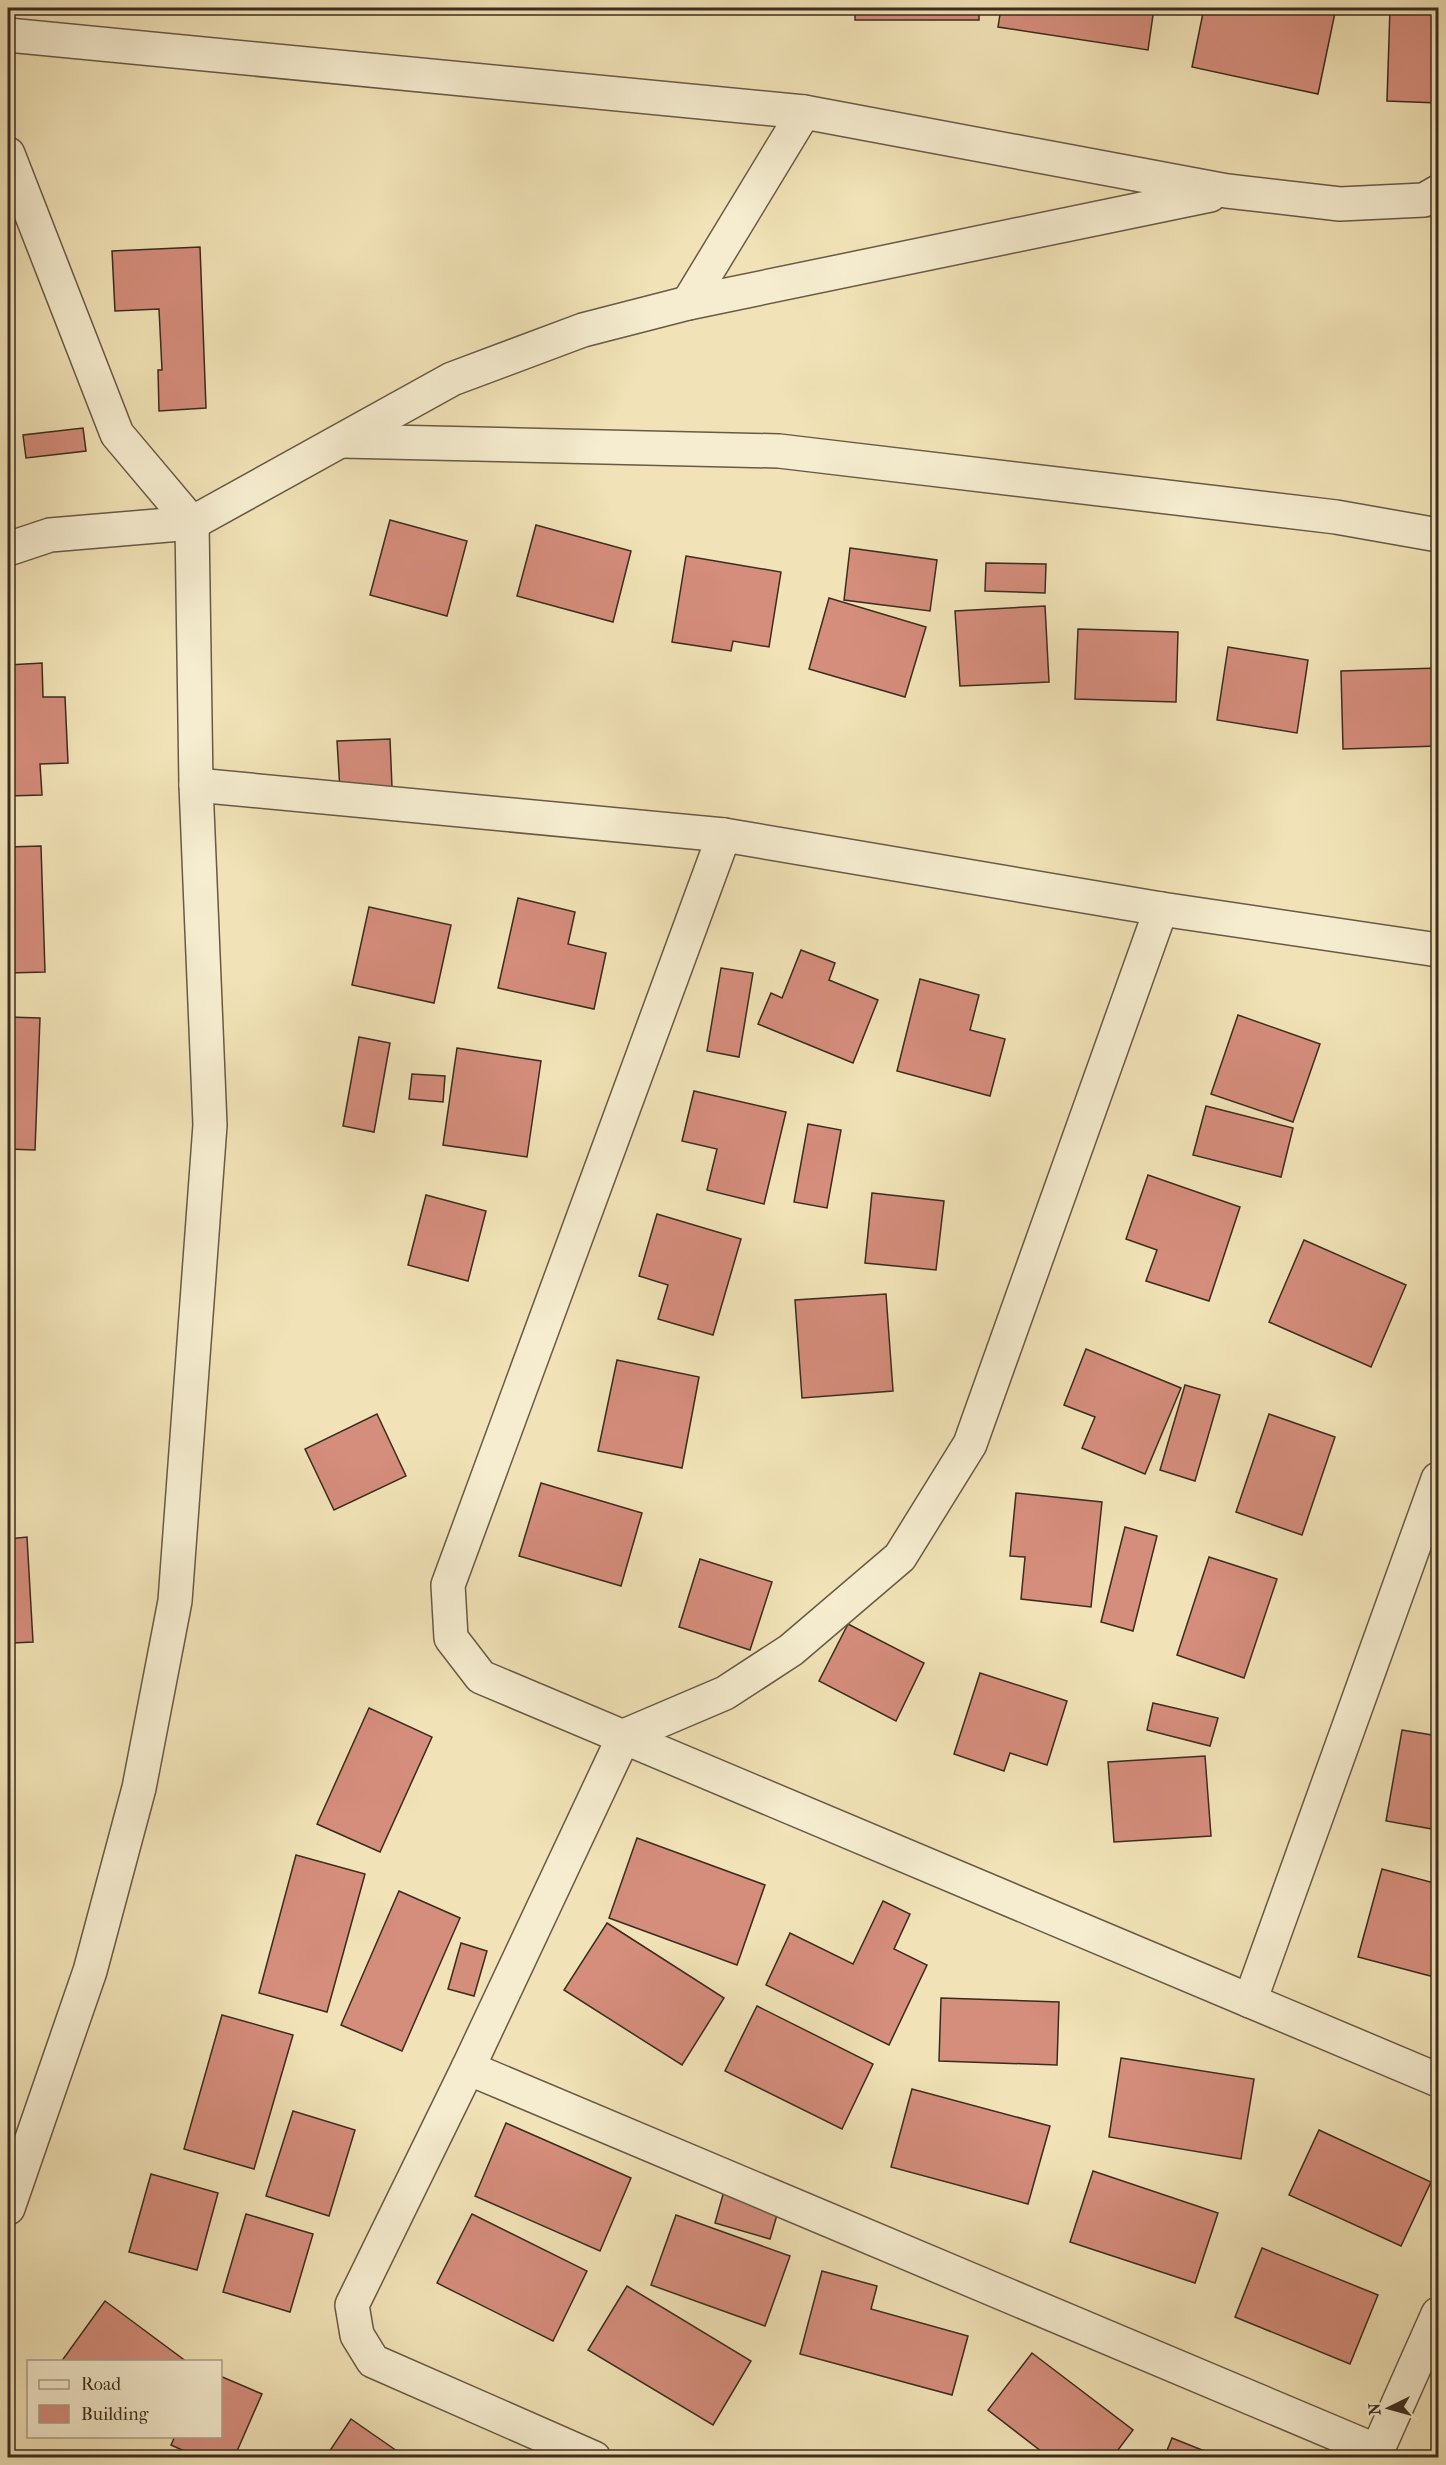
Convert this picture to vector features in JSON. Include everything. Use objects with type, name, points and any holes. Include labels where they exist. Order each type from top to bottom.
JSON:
[{"type":"street","points":[[8,34],[804,112],[1227,191],[1340,204],[1424,200],[1438,192]]},
{"type":"street","points":[[688,303],[804,112]]},
{"type":"street","points":[[8,154],[117,434],[192,523],[196,785],[210,1125],[175,1601],[139,1788],[93,1960],[8,2208]]},
{"type":"street","points":[[8,549],[50,535],[192,523],[452,379],[584,330],[688,303],[1227,191]]},
{"type":"street","points":[[340,441],[779,451],[1336,517],[1438,535]]},
{"type":"street","points":[[196,785],[724,835],[1161,909],[1438,950]]},
{"type":"street","points":[[724,835],[448,1585],[451,1638],[481,1677],[1438,2080]]},
{"type":"street","points":[[594,2457],[374,2361],[357,2336],[352,2305],[468,2068],[624,1736],[726,1693],[791,1650],[900,1557],[970,1444],[1161,909]]},
{"type":"street","points":[[1250,2001],[1438,1479]]},
{"type":"street","points":[[468,2068],[1375,2454],[1438,2314]]},
{"type":"building","points":[[855,8],[979,8],[979,20],[855,20]]},
{"type":"building","points":[[1001,8],[1154,8],[1148,50],[998,27]]},
{"type":"building","points":[[1204,8],[1336,8],[1318,94],[1192,67]]},
{"type":"building","points":[[1390,8],[1438,8],[1438,103],[1387,101]]},
{"type":"building","points":[[200,247],[206,408],[159,411],[158,370],[162,370],[159,309],[115,311],[112,251]]},
{"type":"building","points":[[83,428],[86,451],[26,458],[23,435]]},
{"type":"building","points":[[390,520],[467,541],[447,616],[370,595]]},
{"type":"building","points":[[536,525],[631,551],[613,622],[517,596]]},
{"type":"building","points":[[850,548],[937,560],[930,611],[844,600]]},
{"type":"building","points":[[686,556],[781,572],[769,647],[733,641],[731,651],[672,642]]},
{"type":"building","points":[[986,563],[1046,564],[1045,593],[985,591]]},
{"type":"building","points":[[829,598],[926,627],[905,697],[809,669]]},
{"type":"building","points":[[1045,606],[1049,682],[960,686],[955,611]]},
{"type":"building","points":[[1078,629],[1178,632],[1176,702],[1075,699]]},
{"type":"building","points":[[1228,647],[1308,660],[1297,733],[1217,720]]},
{"type":"building","points":[[42,663],[43,697],[65,697],[68,763],[40,764],[42,795],[8,796],[8,665]]},
{"type":"building","points":[[1438,668],[1438,746],[1343,749],[1341,671]]},
{"type":"building","points":[[390,739],[392,787],[340,790],[337,741]]},
{"type":"building","points":[[41,846],[45,972],[8,973],[8,847]]},
{"type":"building","points":[[518,898],[575,912],[568,944],[606,953],[594,1009],[498,988]]},
{"type":"building","points":[[369,907],[451,925],[434,1003],[352,985]]},
{"type":"building","points":[[801,950],[835,963],[829,980],[878,1000],[853,1063],[758,1024],[771,993],[782,998]]},
{"type":"building","points":[[721,968],[753,973],[739,1057],[707,1051]]},
{"type":"building","points":[[920,979],[979,995],[970,1030],[1005,1039],[990,1096],[897,1071]]},
{"type":"building","points":[[1238,1015],[1320,1044],[1293,1122],[1211,1094]]},
{"type":"building","points":[[8,1017],[40,1018],[35,1150],[8,1149]]},
{"type":"building","points":[[359,1037],[390,1043],[374,1132],[343,1126]]},
{"type":"building","points":[[457,1048],[541,1061],[527,1157],[443,1145]]},
{"type":"building","points":[[412,1074],[445,1076],[443,1102],[409,1099]]},
{"type":"building","points":[[694,1091],[786,1112],[764,1204],[707,1190],[717,1149],[682,1141]]},
{"type":"building","points":[[1206,1106],[1293,1128],[1281,1177],[1193,1155]]},
{"type":"building","points":[[808,1124],[841,1130],[827,1208],[794,1202]]},
{"type":"building","points":[[1148,1175],[1240,1207],[1209,1301],[1146,1281],[1157,1250],[1126,1239]]},
{"type":"building","points":[[872,1193],[944,1201],[936,1270],[865,1263]]},
{"type":"building","points":[[426,1195],[486,1211],[468,1281],[408,1265]]},
{"type":"building","points":[[657,1214],[741,1239],[713,1335],[658,1319],[668,1285],[639,1276]]},
{"type":"building","points":[[1304,1240],[1406,1285],[1371,1367],[1269,1322]]},
{"type":"building","points":[[886,1294],[893,1391],[802,1398],[795,1300]]},
{"type":"building","points":[[1086,1349],[1181,1388],[1145,1474],[1082,1448],[1095,1417],[1064,1405]]},
{"type":"building","points":[[617,1360],[699,1377],[682,1468],[598,1451]]},
{"type":"building","points":[[1185,1385],[1220,1395],[1195,1481],[1160,1470]]},
{"type":"building","points":[[377,1414],[406,1476],[334,1510],[305,1449]]},
{"type":"building","points":[[1269,1414],[1335,1437],[1302,1535],[1236,1512]]},
{"type":"building","points":[[541,1483],[642,1513],[621,1586],[519,1556]]},
{"type":"building","points":[[1016,1493],[1102,1502],[1091,1607],[1021,1599],[1025,1557],[1010,1556]]},
{"type":"building","points":[[1125,1527],[1157,1536],[1133,1631],[1101,1622]]},
{"type":"building","points":[[27,1537],[33,1642],[12,1643],[14,1678],[8,1678],[8,1539]]},
{"type":"building","points":[[1209,1557],[1277,1579],[1244,1678],[1177,1655]]},
{"type":"building","points":[[700,1559],[772,1582],[750,1650],[679,1627]]},
{"type":"building","points":[[848,1624],[924,1663],[896,1721],[819,1681]]},
{"type":"building","points":[[980,1673],[1067,1701],[1047,1765],[1010,1753],[1004,1771],[954,1754]]},
{"type":"building","points":[[1153,1703],[1218,1718],[1210,1746],[1147,1730]]},
{"type":"building","points":[[369,1708],[432,1737],[380,1852],[317,1824]]},
{"type":"building","points":[[1402,1730],[1438,1736],[1438,1830],[1386,1821]]},
{"type":"building","points":[[1205,1756],[1211,1836],[1114,1842],[1108,1762]]},
{"type":"building","points":[[637,1838],[765,1885],[737,1965],[609,1918]]},
{"type":"building","points":[[296,1855],[365,1874],[327,2012],[259,1993]]},
{"type":"building","points":[[1382,1869],[1438,1884],[1438,1978],[1358,1957]]},
{"type":"building","points":[[399,1891],[460,1918],[402,2051],[341,2025]]},
{"type":"building","points":[[883,1901],[910,1914],[894,1949],[927,1965],[889,2045],[766,1985],[790,1933],[853,1964]]},
{"type":"building","points":[[607,1923],[724,1998],[682,2065],[564,1990]]},
{"type":"building","points":[[461,1943],[487,1951],[474,1996],[448,1989]]},
{"type":"building","points":[[941,1998],[1059,2002],[1057,2065],[939,2061]]},
{"type":"building","points":[[757,2006],[873,2064],[842,2129],[725,2071]]},
{"type":"building","points":[[222,2015],[293,2035],[254,2169],[184,2149]]},
{"type":"building","points":[[1121,2058],[1254,2079],[1241,2159],[1109,2137]]},
{"type":"building","points":[[912,2089],[1050,2126],[1028,2204],[891,2167]]},
{"type":"building","points":[[293,2111],[355,2130],[329,2216],[266,2196]]},
{"type":"building","points":[[506,2123],[631,2178],[600,2251],[475,2196]]},
{"type":"building","points":[[1319,2130],[1431,2182],[1401,2246],[1289,2195]]},
{"type":"building","points":[[1093,2171],[1218,2213],[1195,2283],[1070,2242]]},
{"type":"building","points":[[151,2174],[218,2193],[197,2270],[129,2252]]},
{"type":"building","points":[[724,2191],[779,2208],[770,2239],[715,2223]]},
{"type":"building","points":[[246,2214],[313,2234],[290,2312],[223,2292]]},
{"type":"building","points":[[472,2214],[587,2271],[553,2341],[437,2283]]},
{"type":"building","points":[[676,2215],[790,2256],[765,2326],[651,2285]]},
{"type":"building","points":[[1262,2248],[1378,2295],[1350,2364],[1235,2317]]},
{"type":"building","points":[[822,2271],[877,2286],[871,2309],[968,2336],[952,2395],[800,2354]]},
{"type":"building","points":[[627,2286],[751,2361],[713,2425],[588,2350]]},
{"type":"building","points":[[105,2301],[184,2360],[62,2360]]},
{"type":"building","points":[[1032,2353],[1133,2430],[1112,2458],[1050,2458],[988,2410]]},
{"type":"building","points":[[222,2377],[262,2394],[234,2458],[200,2458],[171,2445],[174,2438],[222,2438]]},
{"type":"building","points":[[351,2419],[407,2458],[325,2458]]},
{"type":"building","points":[[1172,2438],[1222,2458],[1164,2458]]}]
